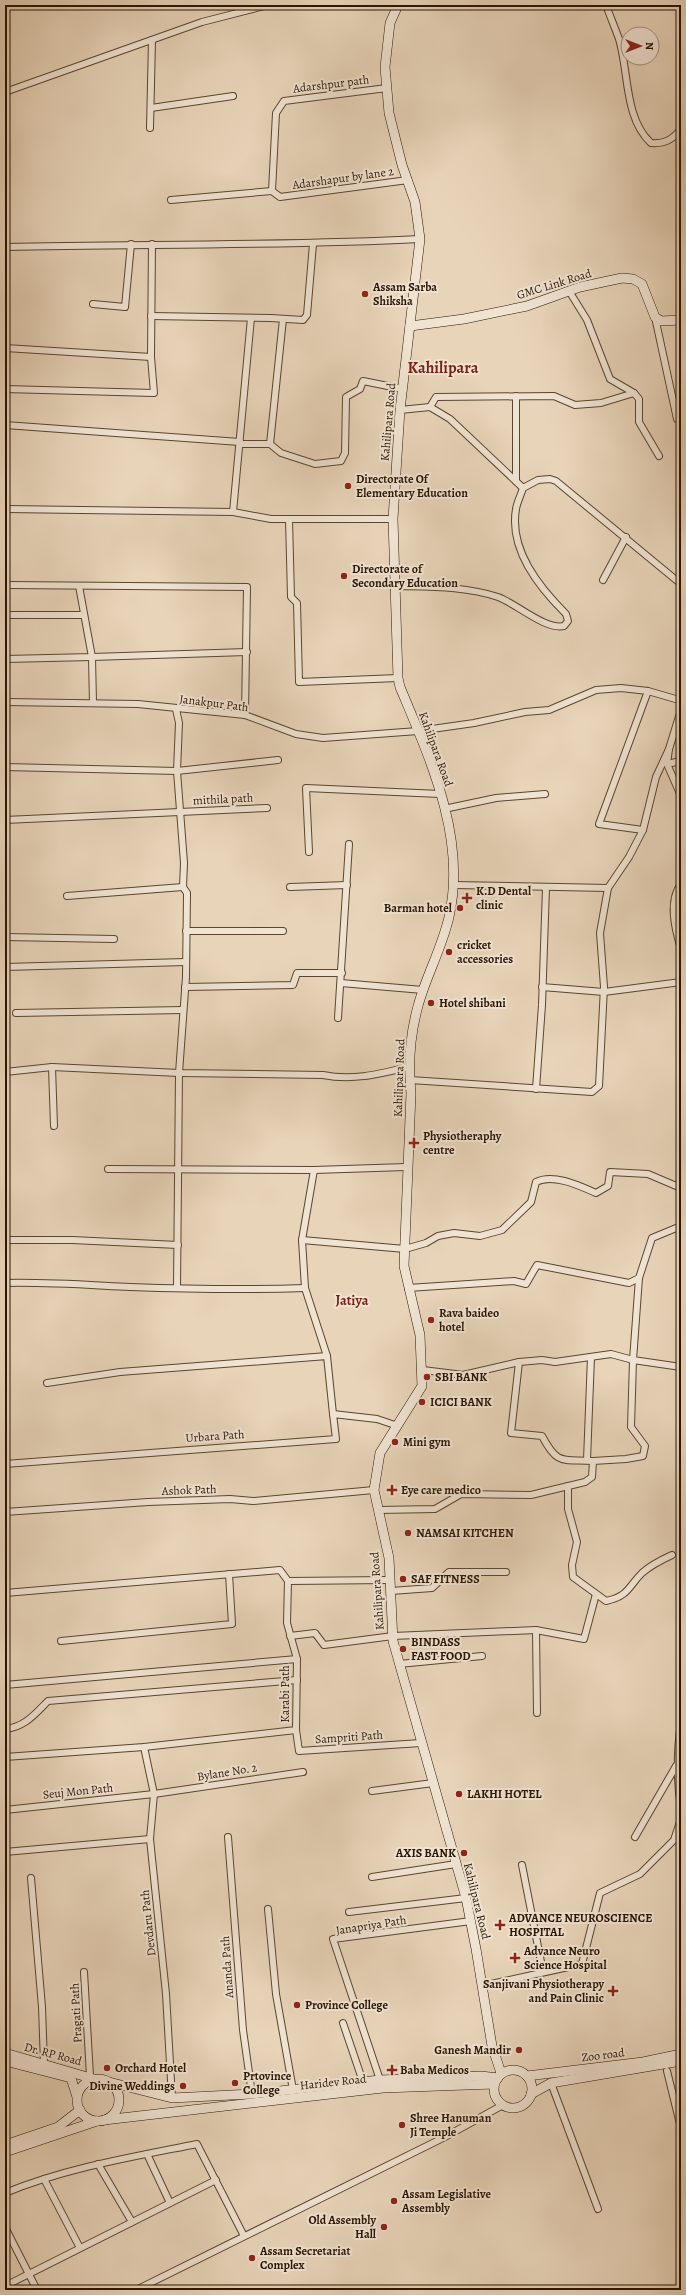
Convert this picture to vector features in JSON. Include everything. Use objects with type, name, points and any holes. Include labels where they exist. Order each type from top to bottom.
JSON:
[{"type":"main road","name":"Kahilipara Road","points":[[398,5],[390,23],[385,67],[389,113],[402,164],[415,202],[420,239],[400,410],[393,519],[398,678],[400,688],[433,767],[454,856],[454,885],[449,918],[423,990],[413,1027],[408,1067],[411,1093],[406,1167],[404,1266],[420,1335],[423,1370],[422,1386],[380,1453],[374,1490],[389,1558],[393,1636],[399,1664],[421,1743],[466,1898],[498,2078]]},
{"type":"main road","name":"GMC Link Road","points":[[410,326],[464,319],[527,306],[569,292],[622,278],[633,279],[642,284],[656,317]]},
{"type":"main road","points":[[656,317],[661,321],[681,320]]},
{"type":"main road","name":"Dr. RP Road","points":[[5,2053],[92,2078]]},
{"type":"main road","name":"Zoo road","points":[[527,2076],[643,2062],[681,2054]]},
{"type":"main road","points":[[5,2061],[71,2078],[80,2110],[90,2120],[100,2121]]},
{"type":"main road","points":[[531,2094],[551,2083],[681,2061]]},
{"type":"main road","points":[[514,2070],[520,2071],[527,2076],[532,2086],[531,2094],[526,2103],[521,2107],[508,2108],[503,2105],[495,2096],[498,2078],[514,2070]]},
{"type":"main road","points":[[5,2152],[100,2121],[115,2112],[119,2106],[118,2092],[109,2082],[92,2078],[83,2085],[77,2097]]},
{"type":"main road","name":"Haridev Road","points":[[100,2121],[382,2084],[498,2078]]},
{"type":"main road","name":"Haridev Road","points":[[109,2082],[172,2098],[252,2094],[363,2082],[382,2084]]},
{"type":"main road","points":[[5,2144],[58,2127],[80,2110]]},
{"type":"street","points":[[5,92],[202,22],[268,5]]},
{"type":"street","points":[[606,5],[619,40],[633,109],[644,137],[651,144],[662,144],[673,138],[681,128]]},
{"type":"street","points":[[150,128],[152,40]]},
{"type":"street","name":"Adarshpur path","points":[[272,191],[276,113],[284,101],[387,88]]},
{"type":"street","points":[[151,108],[233,96]]},
{"type":"street","name":"Adarshapur by lane 2","points":[[272,191],[280,197],[408,180]]},
{"type":"street","points":[[171,200],[272,191]]},
{"type":"street","points":[[5,247],[131,244],[313,244],[420,239]]},
{"type":"street","points":[[93,304],[125,307],[131,244]]},
{"type":"street","points":[[5,389],[154,393],[151,357],[152,244]]},
{"type":"street","points":[[151,316],[303,320],[307,315],[313,244]]},
{"type":"street","points":[[569,292],[587,320],[610,380],[634,393],[638,399],[639,422],[660,456]]},
{"type":"street","points":[[656,317],[677,419]]},
{"type":"street","points":[[233,512],[251,318]]},
{"type":"street","points":[[270,444],[283,319]]},
{"type":"street","points":[[5,348],[151,357]]},
{"type":"street","points":[[5,425],[270,444],[281,453],[315,464],[341,460],[345,453],[346,397],[360,390],[363,381],[403,389]]},
{"type":"street","points":[[430,407],[436,397],[554,396],[575,405],[601,403],[634,393]]},
{"type":"street","points":[[516,396],[516,481]]},
{"type":"street","points":[[400,410],[430,407],[450,419],[523,488]]},
{"type":"street","points":[[395,586],[465,589],[482,592],[514,605],[548,625],[555,627],[564,626],[568,621],[566,614],[541,587],[529,571],[522,554],[516,530],[516,509],[523,488],[538,480],[550,479],[556,481],[626,537],[681,584]]},
{"type":"street","points":[[5,509],[233,512],[271,519],[393,519]]},
{"type":"street","points":[[290,519],[291,598],[297,603],[299,682],[398,678]]},
{"type":"street","points":[[603,580],[626,537]]},
{"type":"street","points":[[5,585],[247,587],[245,715]]},
{"type":"street","points":[[79,586],[92,657],[93,703]]},
{"type":"street","points":[[5,615],[84,615]]},
{"type":"street","points":[[5,659],[247,652]]},
{"type":"street","name":"Janakpur Path","points":[[5,702],[138,704],[245,715],[296,734],[323,738],[418,731],[474,723],[525,712],[549,710],[596,690],[620,688],[648,691],[680,699]]},
{"type":"street","points":[[643,830],[599,824],[648,691]]},
{"type":"street","points":[[176,709],[180,748],[177,771],[184,887],[187,893],[184,1010],[179,1073],[177,1288]]},
{"type":"street","points":[[410,1080],[592,1092],[599,1086],[604,992],[600,932],[608,888],[629,857],[643,830],[656,777],[669,749],[681,710]]},
{"type":"street","points":[[669,749],[667,764],[681,796]]},
{"type":"street","points":[[5,767],[177,771],[278,760]]},
{"type":"street","points":[[667,764],[681,761]]},
{"type":"street","points":[[309,852],[306,788],[440,794]]},
{"type":"street","points":[[444,809],[496,798],[545,794]]},
{"type":"street","name":"mithila path","points":[[5,820],[267,808]]},
{"type":"street","points":[[338,1018],[349,844]]},
{"type":"street","points":[[681,884],[676,890],[674,917],[674,927],[681,949]]},
{"type":"street","points":[[290,887],[347,885]]},
{"type":"street","points":[[454,885],[546,888],[608,888]]},
{"type":"street","points":[[68,896],[184,887]]},
{"type":"street","points":[[536,1089],[546,888]]},
{"type":"street","points":[[674,917],[681,912]]},
{"type":"street","points":[[186,931],[283,931]]},
{"type":"street","points":[[5,937],[114,939]]},
{"type":"street","points":[[5,967],[186,962]]},
{"type":"street","points":[[185,987],[293,985],[296,973],[342,973]]},
{"type":"street","points":[[542,987],[604,992],[681,982]]},
{"type":"street","points":[[341,983],[423,990]]},
{"type":"street","points":[[16,1013],[184,1010]]},
{"type":"street","points":[[5,1072],[52,1067],[179,1073],[323,1075],[336,1078],[358,1078],[408,1067]]},
{"type":"street","points":[[52,1067],[54,1126]]},
{"type":"street","points":[[108,1169],[314,1170],[406,1167]]},
{"type":"street","points":[[314,1170],[302,1240],[305,1288],[327,1356],[333,1414],[377,1419],[398,1426]]},
{"type":"street","points":[[302,1240],[405,1249],[426,1243],[438,1236],[454,1233],[480,1236],[502,1230],[531,1202],[536,1182],[543,1178],[576,1184],[596,1193],[608,1186],[610,1172],[648,1174],[681,1188]]},
{"type":"street","points":[[519,1362],[511,1433],[542,1436],[551,1454],[562,1460],[626,1459],[643,1456],[645,1446],[631,1427],[633,1360],[639,1278],[652,1238],[681,1226]]},
{"type":"street","points":[[5,1240],[72,1240],[178,1246]]},
{"type":"street","points":[[408,1288],[514,1281],[526,1284],[537,1265],[629,1282],[639,1278]]},
{"type":"street","points":[[5,1283],[41,1282],[252,1290],[305,1288]]},
{"type":"street","points":[[423,1370],[463,1375],[519,1362],[542,1360],[555,1362],[611,1354],[633,1360],[681,1367]]},
{"type":"street","points":[[47,1383],[120,1372],[327,1356]]},
{"type":"street","points":[[378,1510],[435,1508],[461,1494],[531,1495],[585,1482],[592,1477],[590,1460],[591,1357]]},
{"type":"street","name":"Urbara Path","points":[[5,1464],[336,1439],[333,1414]]},
{"type":"street","points":[[568,1486],[568,1509],[576,1542],[572,1565],[573,1577],[606,1601],[617,1599],[628,1592],[642,1573],[656,1562],[672,1555]]},
{"type":"street","name":"Ashok Path","points":[[5,1512],[148,1502],[230,1499],[253,1501],[374,1490]]},
{"type":"street","points":[[5,1593],[280,1570],[288,1581],[287,1623],[296,1659]]},
{"type":"street","points":[[391,1591],[432,1588],[450,1572],[506,1572]]},
{"type":"street","points":[[60,1641],[232,1624],[229,1574]]},
{"type":"street","points":[[288,1581],[390,1580]]},
{"type":"street","points":[[290,1636],[315,1633],[324,1645],[393,1636],[536,1630],[584,1639],[596,1594]]},
{"type":"street","points":[[536,1630],[537,1713]]},
{"type":"street","points":[[399,1664],[482,1656]]},
{"type":"street","name":"Karabi Path","points":[[5,1685],[296,1659],[296,1730],[144,1747],[5,1757]]},
{"type":"street","points":[[5,1729],[14,1728],[29,1721],[48,1701],[297,1680]]},
{"type":"street","points":[[681,1722],[677,1764],[677,1783],[681,1806]]},
{"type":"street","name":"Sampriti Path","points":[[296,1730],[299,1751],[421,1743]]},
{"type":"street","name":"Devdaru Path","points":[[144,1747],[154,1794],[150,1839],[166,1994],[172,2098]]},
{"type":"street","points":[[635,1837],[677,1764]]},
{"type":"street","name":"Bylane No. 2","points":[[154,1794],[303,1772]]},
{"type":"street","points":[[372,1791],[433,1783]]},
{"type":"street","name":"Seuj Mon Path","points":[[5,1810],[154,1794]]},
{"type":"street","points":[[482,1986],[582,1964],[600,1893],[640,1874],[674,1840],[681,1819]]},
{"type":"street","name":"Ananda Path","points":[[228,1837],[242,2030],[252,2094]]},
{"type":"street","points":[[5,1852],[150,1839]]},
{"type":"street","points":[[372,1877],[456,1864]]},
{"type":"street","points":[[522,1865],[543,1972]]},
{"type":"street","points":[[31,1878],[44,2064]]},
{"type":"street","points":[[349,1912],[466,1898]]},
{"type":"street","points":[[268,1909],[276,1994],[293,2090]]},
{"type":"street","name":"Janapriya Path","points":[[382,2084],[333,1939],[470,1921]]},
{"type":"street","name":"Pragati Path","points":[[84,1972],[92,2078]]},
{"type":"street","points":[[343,2023],[363,2082]]},
{"type":"street","points":[[667,2071],[681,2128]]},
{"type":"street","points":[[551,2083],[598,2208]]},
{"type":"street","points":[[136,2290],[443,2138],[503,2105]]},
{"type":"street","points":[[5,2192],[98,2164],[197,2144],[244,2236]]},
{"type":"street","points":[[148,2154],[170,2203]]},
{"type":"street","points":[[98,2164],[132,2222]]},
{"type":"street","points":[[44,2180],[80,2248]]},
{"type":"street","points":[[5,2286],[216,2180]]},
{"type":"street","points":[[5,2227],[37,2290]]},
{"type":"place","name":"Assam Sarba Shiksha","points":[[365,294]]},
{"type":"place","name":"Directorate Of Elementary Education","points":[[348,486]]},
{"type":"place","name":"Directorate of Secondary Education","points":[[344,576]]},
{"type":"place","name":"K.D Dental clinic","points":[[467,898]]},
{"type":"place","name":"Barman hotel","points":[[460,908]]},
{"type":"place","name":"cricket accessories","points":[[449,952]]},
{"type":"place","name":"Hotel shibani","points":[[431,1003]]},
{"type":"place","name":"Physiotheraphy centre","points":[[414,1143]]},
{"type":"place","name":"Rava baideo hotel","points":[[431,1320]]},
{"type":"place","name":"SBI BANK","points":[[427,1377]]},
{"type":"place","name":"ICICI BANK","points":[[422,1402]]},
{"type":"place","name":"Mini gym","points":[[395,1442]]},
{"type":"place","name":"Eye care medico","points":[[392,1490]]},
{"type":"place","name":"NAMSAI KITCHEN","points":[[408,1533]]},
{"type":"place","name":"SAF FITNESS","points":[[403,1579]]},
{"type":"place","name":"BINDASS FAST FOOD","points":[[403,1649]]},
{"type":"place","name":"LAKHI HOTEL","points":[[459,1794]]},
{"type":"place","name":"AXIS BANK","points":[[464,1853]]},
{"type":"place","name":"ADVANCE NEUROSCIENCE HOSPITAL","points":[[500,1925]]},
{"type":"place","name":"Advance Neuro Science Hospital","points":[[515,1958]]},
{"type":"place","name":"Sanjivani Physiotherapy and Pain Clinic","points":[[613,1991]]},
{"type":"place","name":"Province College","points":[[297,2005]]},
{"type":"place","name":"Ganesh Mandir","points":[[519,2050]]},
{"type":"place","name":"Orchard Hotel","points":[[107,2068]]},
{"type":"place","name":"Baba Medicos","points":[[392,2070]]},
{"type":"place","name":"Prtovince College","points":[[235,2083]]},
{"type":"place","name":"Divine Weddings","points":[[183,2086]]},
{"type":"place","name":"Shree Hanuman Ji Temple","points":[[402,2125]]},
{"type":"place","name":"Assam Legislative Assembly","points":[[394,2201]]},
{"type":"place","name":"Old Assembly Hall","points":[[384,2227]]},
{"type":"place","name":"Assam Secretariat Complex","points":[[252,2258]]},
{"type":"district","name":"Kahilipara","points":[[443,368]]},
{"type":"district","name":"Jatiya","points":[[352,1300]]}]
